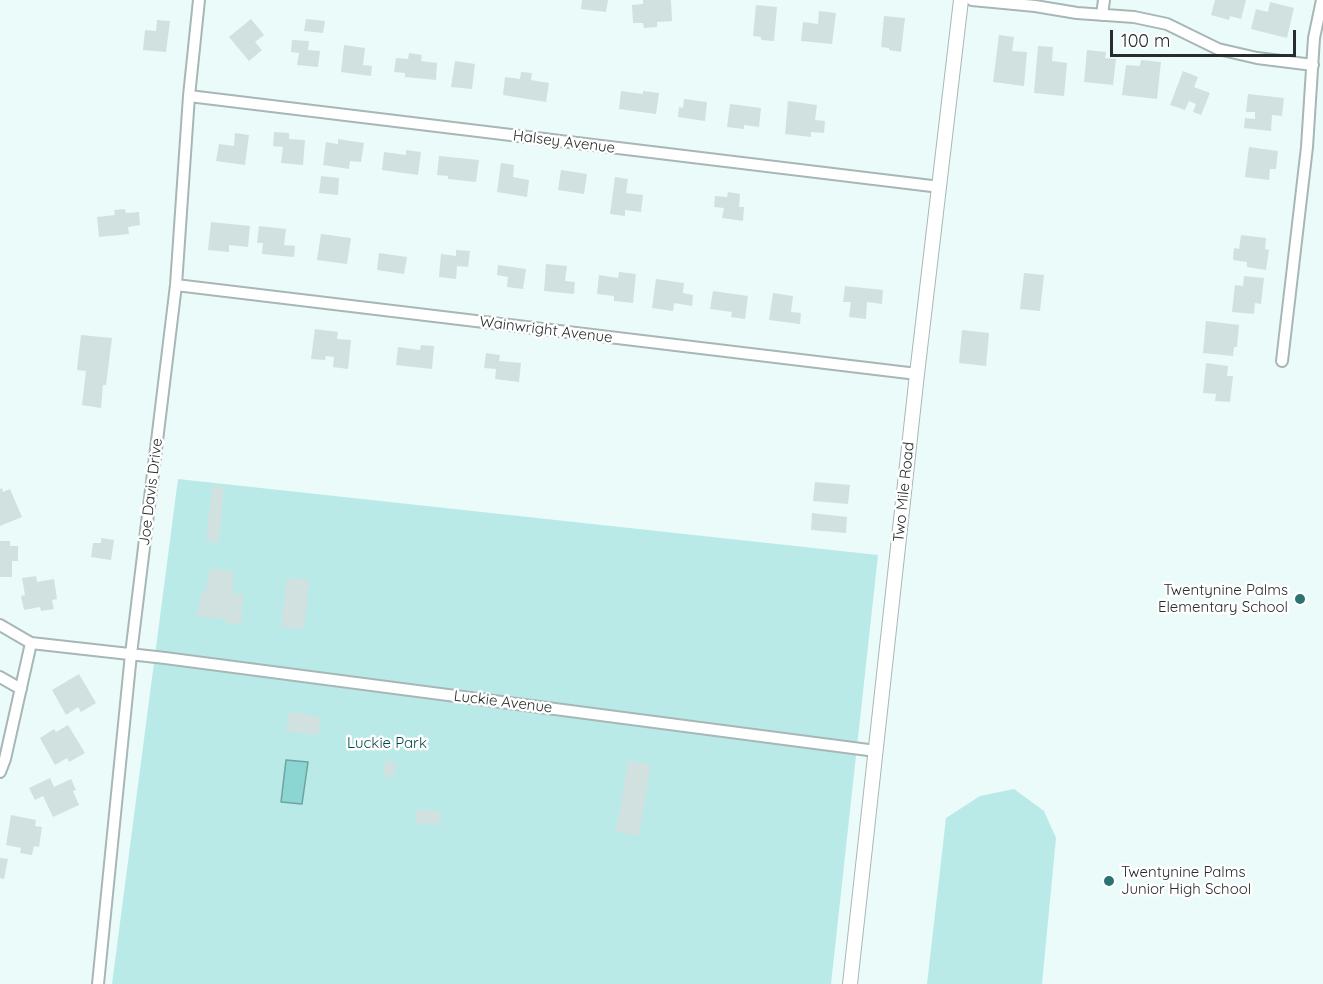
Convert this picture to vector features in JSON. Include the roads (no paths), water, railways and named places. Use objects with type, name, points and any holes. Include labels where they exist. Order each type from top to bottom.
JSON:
[{"type":"street","name":"Joe Davis Drive","points":[[98,984],[131,654],[176,285],[189,96],[199,0]]},
{"type":"street","name":"Two Mile Road","points":[[850,984],[917,374],[962,0]]},
{"type":"street","points":[[972,0],[1134,17],[1167,24],[1218,49],[1248,56],[1313,65]]},
{"type":"street","points":[[1102,15],[1104,0]]},
{"type":"street","points":[[1282,361],[1307,147],[1314,38],[1322,0]]},
{"type":"street","name":"Halsey Avenue","points":[[189,96],[940,187]]},
{"type":"street","name":"Wainwright Avenue","points":[[176,285],[917,374]]},
{"type":"street","points":[[0,625],[31,643],[5,759],[0,771]]},
{"type":"street","name":"Luckie Avenue","points":[[31,643],[876,751]]},
{"type":"street","points":[[0,677],[21,689]]},
{"type":"place","name":"Twentynine Palms Elementary School","points":[[1300,599]]},
{"type":"place","name":"Twentynine Palms Junior High School","points":[[1109,881]]},
{"type":"park label","name":"Luckie Park","points":[[387,743]]}]
